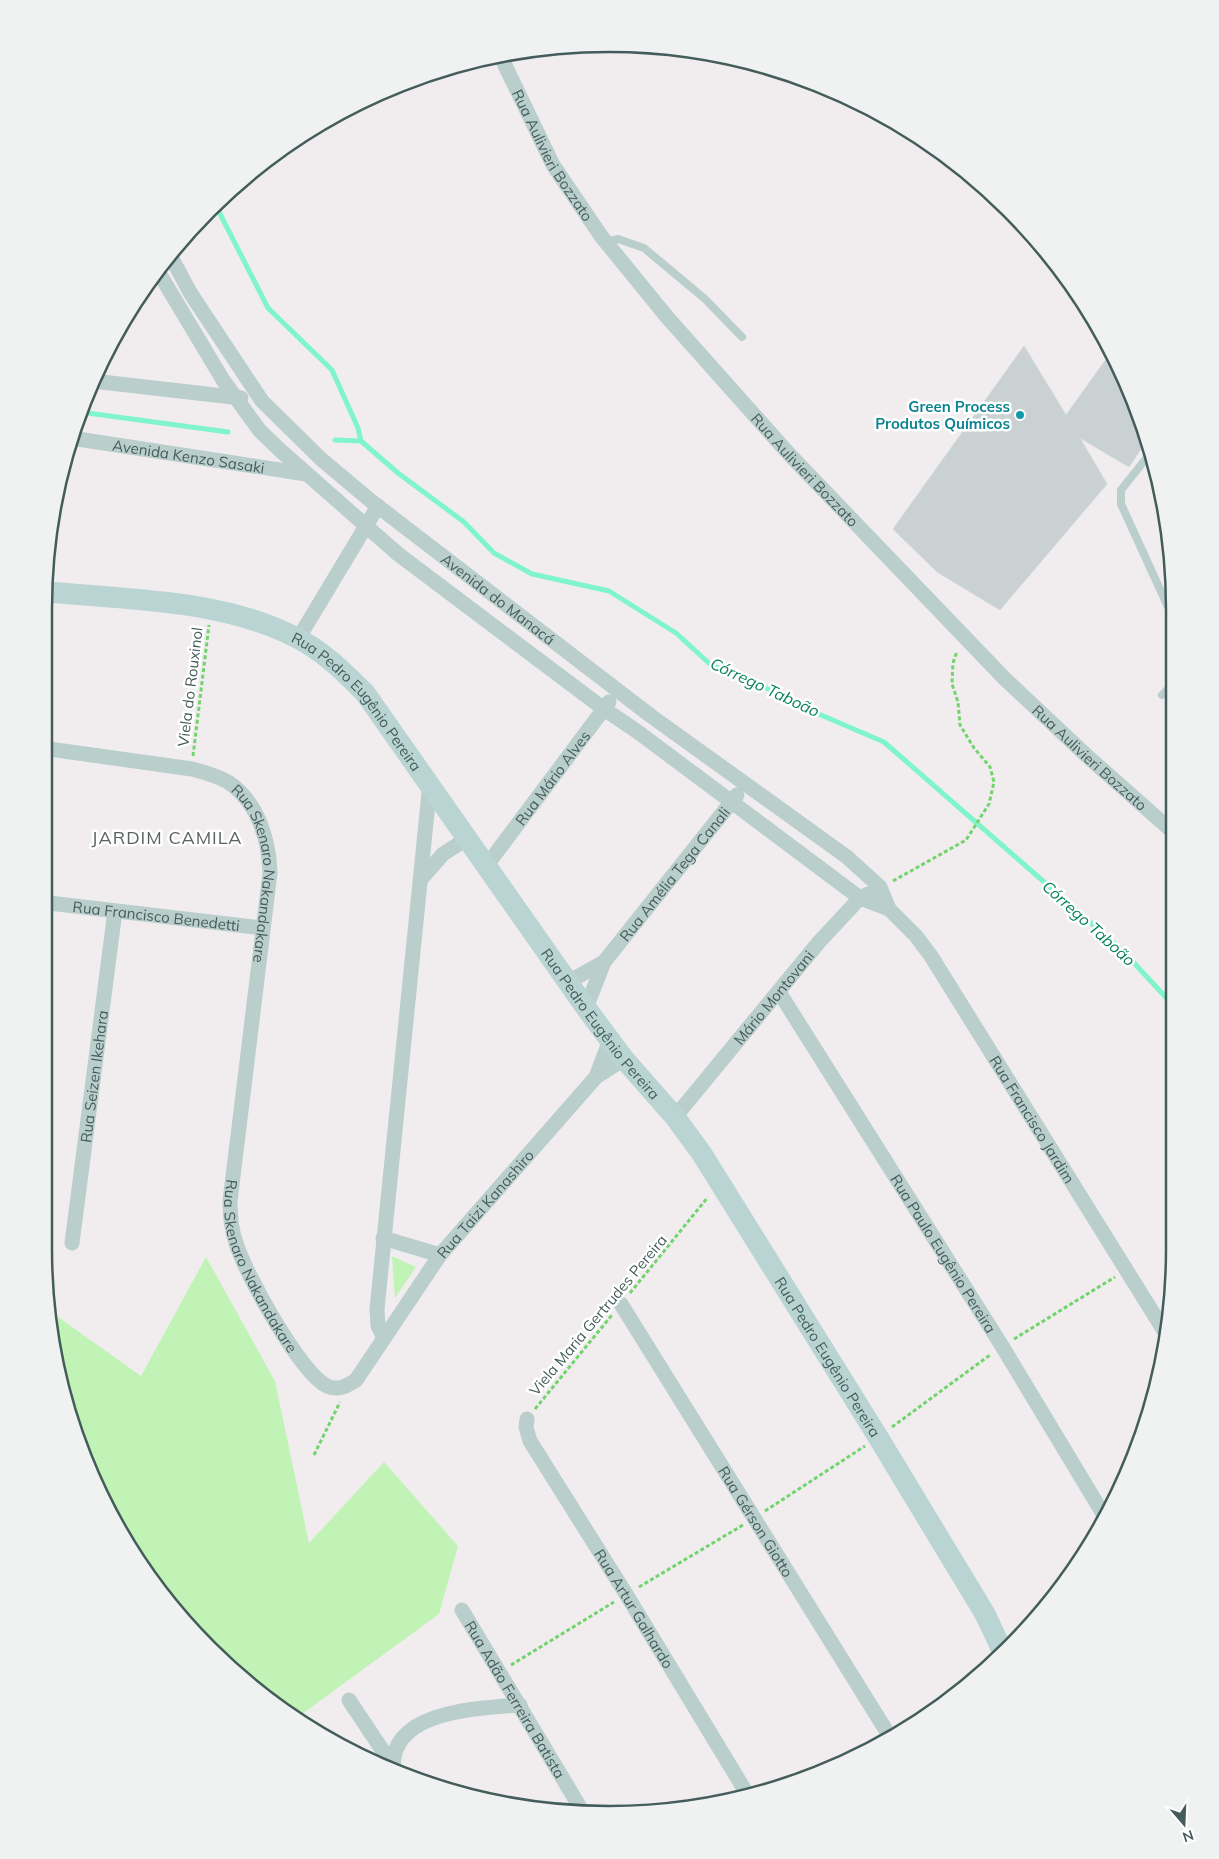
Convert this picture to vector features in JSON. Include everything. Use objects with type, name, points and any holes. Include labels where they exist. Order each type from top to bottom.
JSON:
[{"type":"street","name":"Rua Aulivieri Bozzato","points":[[504,63],[553,165],[606,242],[667,317],[783,447],[964,634],[1004,678],[1087,756],[1166,826]]},
{"type":"street","name":"Avenida do Manacá","points":[[174,263],[196,302],[262,401],[321,459],[378,506],[617,690],[848,857],[880,888]]},
{"type":"street","name":"Avenida do Manacá","points":[[162,278],[210,361],[236,398],[260,430],[306,474],[366,527],[604,709],[860,898]]},
{"type":"street","points":[[101,382],[262,401]]},
{"type":"street","points":[[249,464],[269,458],[281,451],[286,426]]},
{"type":"street","name":"Avenida Kenzo Sasaki","points":[[79,439],[306,474]]},
{"type":"street","points":[[298,639],[378,506]]},
{"type":"street","name":"Rua Pedro Eugênio Pereira","points":[[53,592],[211,608],[262,624],[298,639],[345,674],[365,693],[430,783],[586,1008],[624,1059],[675,1117],[720,1181],[985,1614],[1000,1646]]},
{"type":"street","name":"Rua Mário Alves","points":[[487,865],[617,690]]},
{"type":"street","name":"Rua Skenaro Nakandakare","points":[[52,748],[192,769],[228,783],[241,794],[264,830],[269,851],[270,873],[230,1201],[230,1223],[244,1265],[301,1361],[312,1374],[328,1386],[337,1388],[348,1386]]},
{"type":"street","points":[[348,1386],[362,1374],[384,1338],[378,1326],[377,1309],[422,878],[430,783]]},
{"type":"street","name":"Rua Amélia Tega Canali","points":[[586,1008],[604,962],[745,784]]},
{"type":"street","points":[[422,878],[443,854],[468,838]]},
{"type":"street","name":"Mário Montovani","points":[[675,1117],[820,942],[860,898],[880,888]]},
{"type":"street","name":"Rua Francisco Jardim","points":[[880,888],[889,909],[916,936],[931,956],[1161,1326]]},
{"type":"street","name":"Rua Francisco Jardim","points":[[860,898],[889,909]]},
{"type":"street","name":"Rua Francisco Benedetti","points":[[52,903],[264,928]]},
{"type":"street","name":"Rua Seizen Ikehara","points":[[72,1243],[115,911]]},
{"type":"street","name":"Rua Amélia Tega Canali","points":[[568,982],[604,962]]},
{"type":"street","name":"Rua Paulo Eugênio Pereira","points":[[780,992],[1002,1346],[1101,1511]]},
{"type":"street","name":"Rua Taizi Kanashiro","points":[[596,1077],[610,1040]]},
{"type":"street","name":"Rua Taizi Kanashiro","points":[[384,1338],[440,1255],[596,1077],[624,1059]]},
{"type":"street","points":[[383,1238],[440,1255]]},
{"type":"street","name":"Rua Gérson Giotto","points":[[621,1304],[887,1732]]},
{"type":"street","name":"Rua Artur Galhardo","points":[[527,1419],[526,1427],[530,1441],[626,1594],[745,1790]]},
{"type":"street","name":"Rua Adão Ferreira Batista","points":[[462,1610],[579,1805]]},
{"type":"street","points":[[349,1700],[389,1761]]},
{"type":"street","points":[[395,1764],[400,1745],[407,1733],[432,1718],[470,1709],[520,1705]]},
{"type":"lane","points":[[606,242],[618,239],[644,248],[705,300],[742,337]]},
{"type":"lane","points":[[1146,459],[1121,490],[1121,504],[1166,602]]},
{"type":"lane","points":[[1162,695],[1166,691]]},
{"type":"path","name":"Viela do Rouxinol","points":[[192,769],[211,608]]},
{"type":"path","points":[[880,888],[966,840],[989,804],[994,782],[990,767],[974,748],[960,725],[958,702],[952,684],[953,663],[964,634]]},
{"type":"path","name":"Viela Maria Gertrudes Pereira","points":[[527,1419],[686,1226],[720,1181]]},
{"type":"path","points":[[500,1672],[626,1594],[755,1518],[878,1437],[1002,1346],[1126,1269]]},
{"type":"path","points":[[314,1455],[348,1386]]},
{"type":"green space","points":[[392,1256],[416,1267],[395,1298]]},
{"type":"green space","points":[[206,1257],[275,1381],[309,1543],[384,1462],[458,1546],[439,1614],[302,1714],[270,1691],[242,1668],[191,1617],[146,1559],[127,1528],[95,1463],[82,1429],[71,1394],[56,1316],[141,1376]]},
{"type":"building","name":"Green Process Produtos Químicos","points":[[1024,346],[1066,415],[1107,358],[1124,396],[1142,447],[1129,467],[1080,438],[1107,484],[1000,610],[937,572],[893,529]]},
{"type":"waterway","name":"Córrego Taboão","points":[[219,213],[268,308],[332,370],[358,428],[361,441],[398,473],[464,522],[494,553],[532,574],[609,591],[676,633],[711,665],[753,681],[807,709],[884,742],[1122,950],[1166,998]]},
{"type":"waterway","points":[[88,413],[228,432]]},
{"type":"waterway","points":[[335,440],[361,441]]},
{"type":"place","name":"Green Process Produtos Químicos","points":[[1020,415]]},
{"type":"district","name":"JARDIM CAMILA","points":[[167,837]]}]
